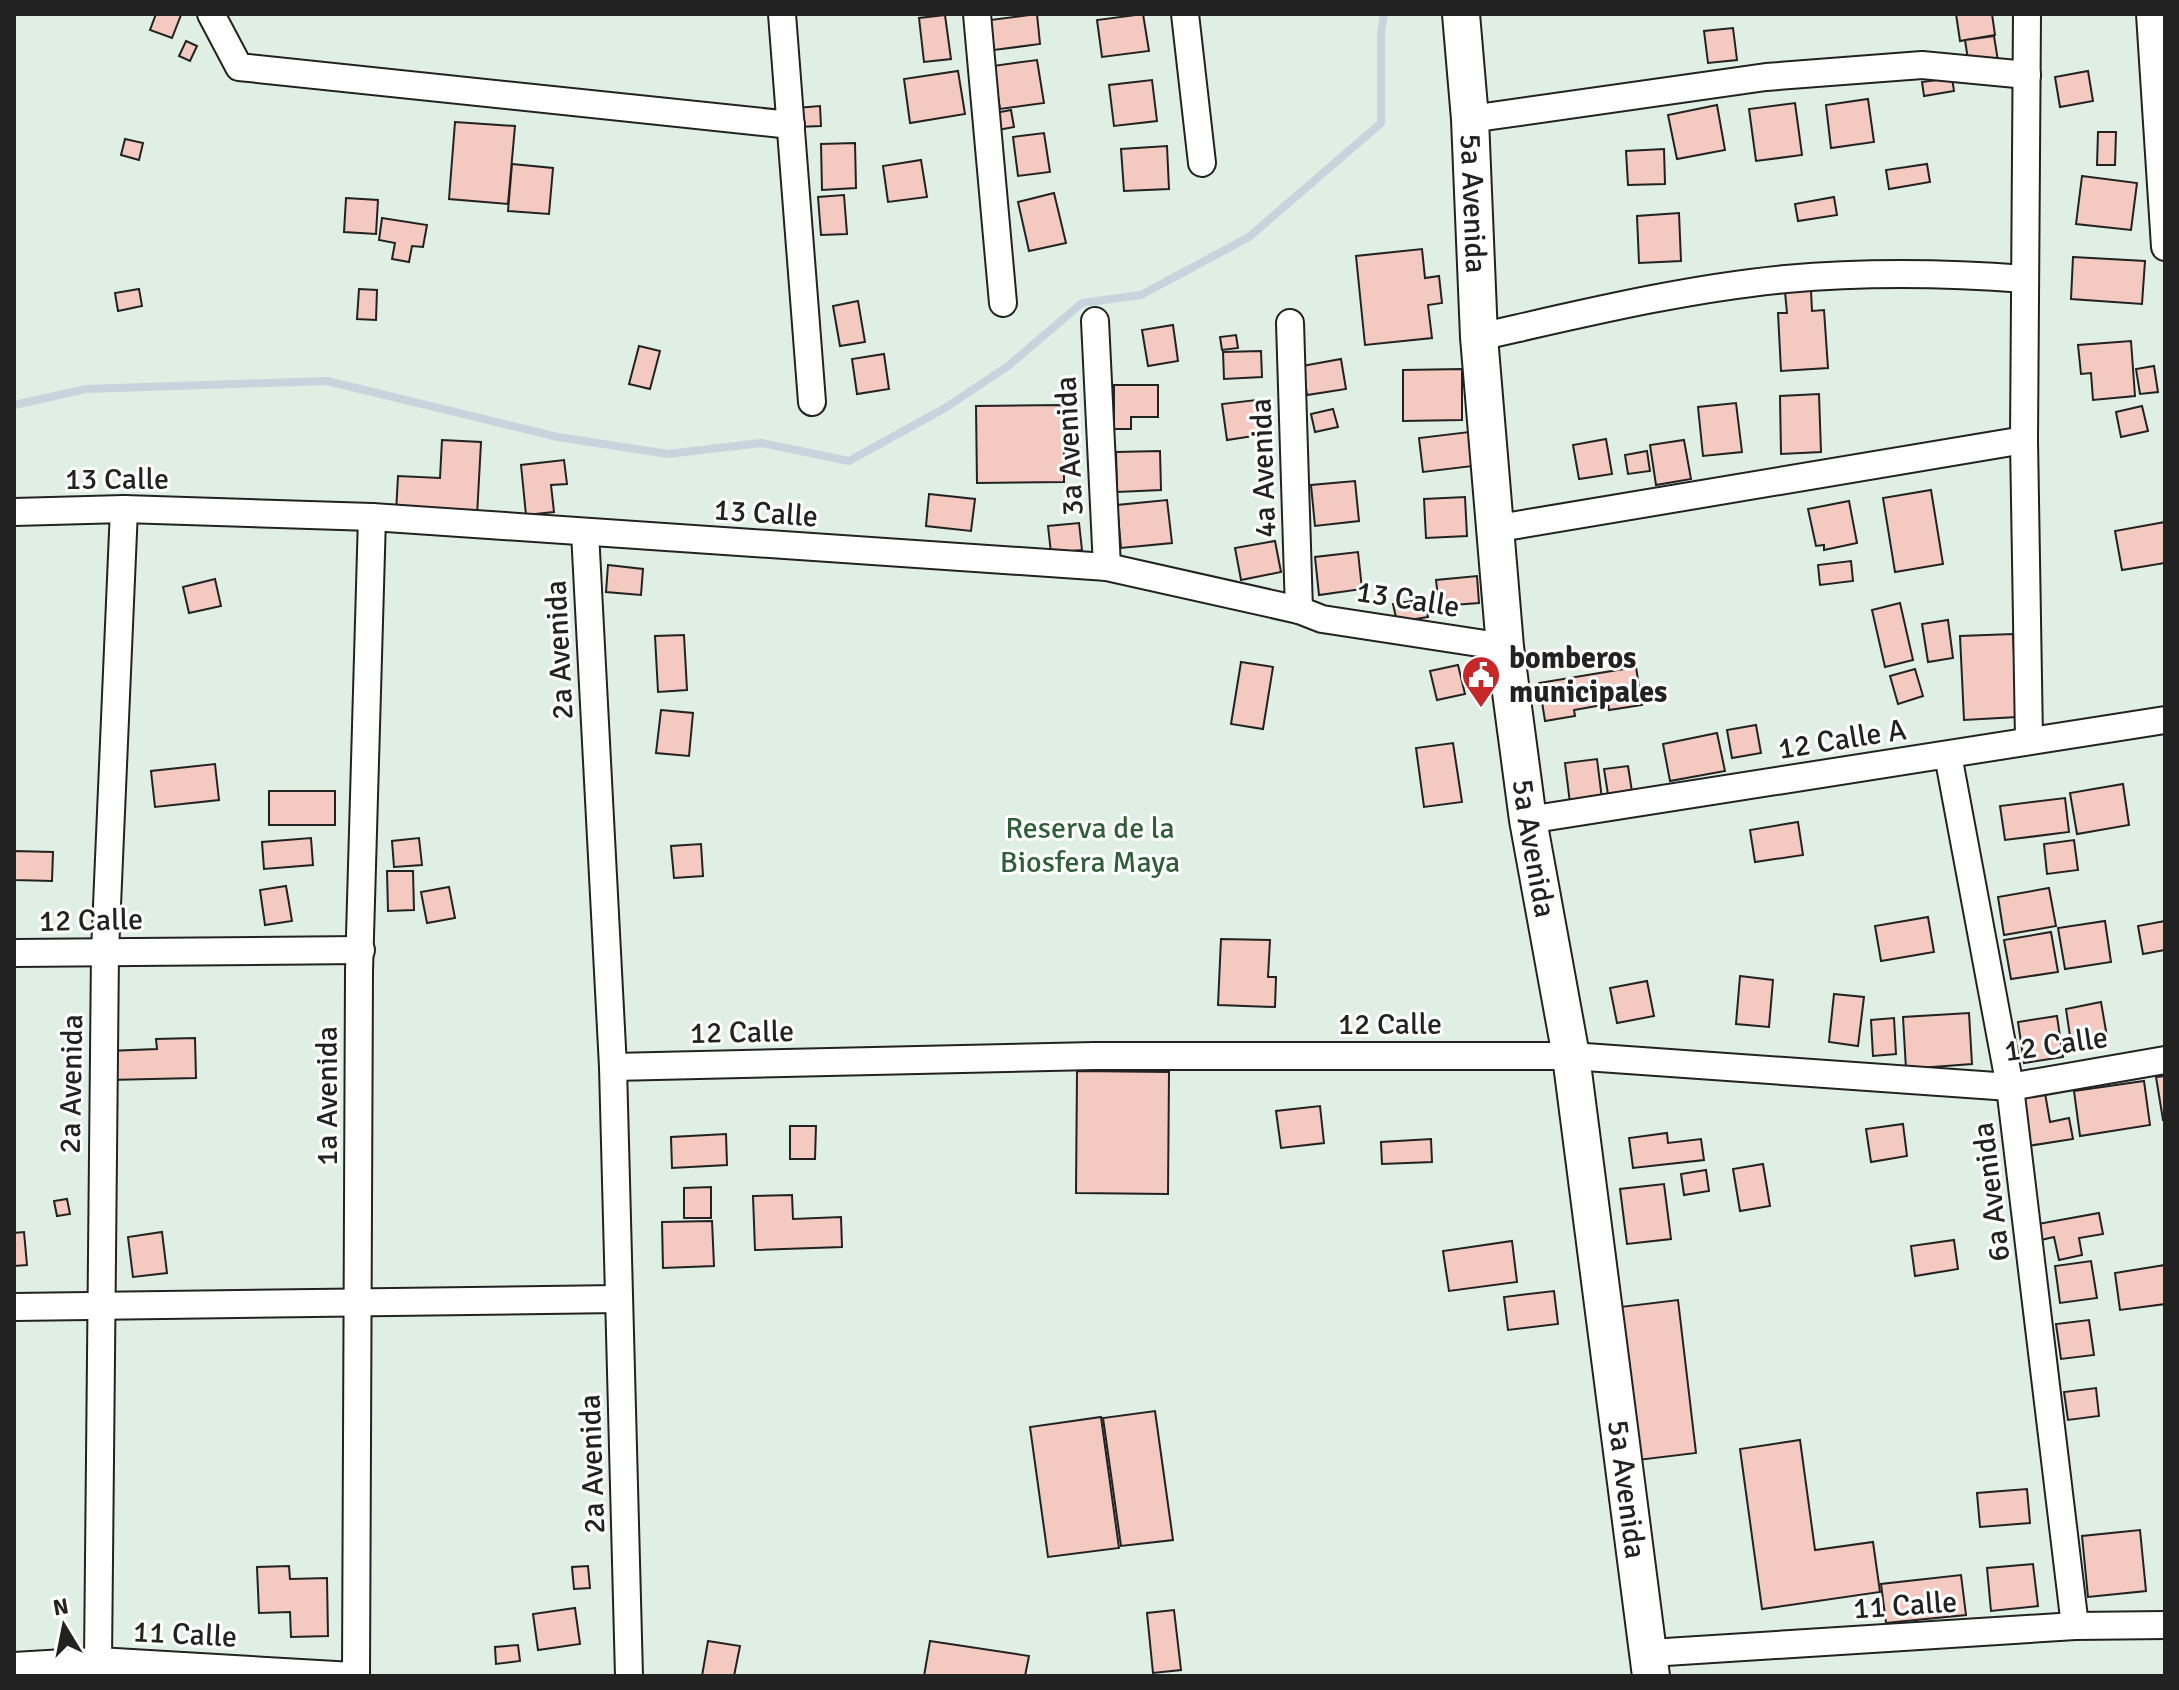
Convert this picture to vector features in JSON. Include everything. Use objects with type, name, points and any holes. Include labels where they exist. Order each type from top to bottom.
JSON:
[{"type":"street","points":[[211,14],[239,67],[791,125]]},
{"type":"street","points":[[782,14],[812,402]]},
{"type":"street","points":[[977,14],[1003,303]]},
{"type":"street","points":[[1185,14],[1202,163]]},
{"type":"street","name":"5a Avenida","points":[[1461,14],[1470,119],[1479,337],[1505,647],[1528,820],[1571,1056],[1651,1665]]},
{"type":"street","points":[[2027,14],[2024,440],[2029,739]]},
{"type":"street","points":[[2150,14],[2165,247]]},
{"type":"street","points":[[1470,119],[1766,77],[1891,67],[1922,65],[2027,75]]},
{"type":"street","points":[[1479,337],[1635,302],[1787,279],[1951,274],[2025,279]]},
{"type":"street","name":"3a Avenida","points":[[1095,321],[1107,567]]},
{"type":"street","name":"4a Avenida","points":[[1290,323],[1299,610]]},
{"type":"street","points":[[1493,529],[2024,440]]},
{"type":"street","name":"13 Calle","points":[[14,512],[124,509],[372,517],[1107,567],[1299,610],[1322,619],[1505,647]]},
{"type":"street","name":"2a Avenida","points":[[98,1661],[99,1306],[105,952],[124,509]]},
{"type":"street","name":"1a Avenida","points":[[354,1676],[361,950],[372,517]]},
{"type":"street","name":"2a Avenida","points":[[585,532],[613,1067],[629,1676]]},
{"type":"street","name":"12 Calle A","points":[[1528,820],[2165,720]]},
{"type":"street","name":"6a Avenida","points":[[1948,755],[2010,1087],[2075,1626]]},
{"type":"street","name":"12 Calle","points":[[14,953],[361,950]]},
{"type":"street","name":"12 Calle","points":[[613,1067],[1110,1056],[1571,1056],[2010,1087],[2165,1060]]},
{"type":"street","points":[[14,1307],[619,1299]]},
{"type":"street","name":"11 Calle","points":[[1651,1665],[2075,1626],[2165,1625]]},
{"type":"street","name":"11 Calle","points":[[14,1666],[98,1661],[354,1676]]},
{"type":"green space","name":"Reserva de la Biosfera Maya","points":[[14,14],[2165,14],[2165,1676],[14,1676]]},
{"type":"building","points":[[156,14],[181,15],[172,38],[150,30]]},
{"type":"building","points":[[1037,14],[1040,44],[994,50],[990,20]]},
{"type":"building","points":[[1143,14],[1149,51],[1102,57],[1097,20]]},
{"type":"building","points":[[1956,14],[1992,14],[1995,35],[1960,41]]},
{"type":"building","points":[[945,15],[951,59],[924,62],[919,18]]},
{"type":"building","points":[[1733,28],[1737,60],[1708,63],[1704,31]]},
{"type":"building","points":[[1994,36],[1998,61],[1969,66],[1965,40]]},
{"type":"building","points":[[186,41],[197,46],[190,61],[179,56]]},
{"type":"building","points":[[1037,60],[1044,103],[1000,109],[993,66]]},
{"type":"building","points":[[958,71],[965,114],[910,123],[904,79]]},
{"type":"building","points":[[2088,71],[2093,101],[2060,107],[2055,77]]},
{"type":"building","points":[[1952,78],[1954,91],[1924,96],[1922,82]]},
{"type":"building","points":[[1152,80],[1157,121],[1114,126],[1109,85]]},
{"type":"building","points":[[1868,99],[1874,142],[1831,148],[1826,105]]},
{"type":"building","points":[[1795,103],[1802,155],[1756,161],[1749,109]]},
{"type":"building","points":[[1717,105],[1725,150],[1677,159],[1668,115]]},
{"type":"building","points":[[820,106],[821,126],[797,127],[796,108]]},
{"type":"building","points":[[1011,110],[1014,127],[998,130],[995,113]]},
{"type":"building","points":[[455,122],[515,126],[508,204],[449,199]]},
{"type":"building","points":[[2098,132],[2116,132],[2115,165],[2097,165]]},
{"type":"building","points":[[1044,133],[1050,172],[1018,176],[1013,137]]},
{"type":"building","points":[[125,139],[143,143],[139,160],[121,155]]},
{"type":"building","points":[[855,143],[856,188],[822,190],[821,144]]},
{"type":"building","points":[[1167,146],[1169,189],[1124,191],[1121,149]]},
{"type":"building","points":[[1664,149],[1665,184],[1628,185],[1626,151]]},
{"type":"building","points":[[921,160],[927,197],[888,202],[883,166]]},
{"type":"building","points":[[512,164],[553,168],[549,214],[508,211]]},
{"type":"building","points":[[1927,164],[1930,182],[1889,189],[1886,170]]},
{"type":"building","points":[[2082,176],[2137,183],[2131,230],[2076,224]]},
{"type":"building","points":[[1054,193],[1066,243],[1029,251],[1018,202]]},
{"type":"building","points":[[844,195],[847,234],[821,235],[818,197]]},
{"type":"building","points":[[1834,197],[1837,215],[1798,221],[1795,204]]},
{"type":"building","points":[[346,198],[378,200],[376,234],[344,232]]},
{"type":"building","points":[[1679,213],[1681,261],[1639,263],[1637,216]]},
{"type":"building","points":[[382,218],[427,225],[423,247],[412,246],[409,262],[392,259],[395,243],[379,240]]},
{"type":"building","points":[[1422,249],[1425,278],[1439,276],[1442,303],[1428,305],[1432,338],[1365,345],[1356,256]]},
{"type":"building","points":[[2073,257],[2145,261],[2142,304],[2071,299]]},
{"type":"building","points":[[139,289],[142,306],[118,311],[115,293]]},
{"type":"building","points":[[359,289],[377,290],[376,320],[357,319]]},
{"type":"building","points":[[1811,290],[1812,311],[1824,310],[1828,368],[1781,371],[1778,313],[1787,313],[1785,292]]},
{"type":"building","points":[[858,301],[865,342],[840,346],[833,306]]},
{"type":"building","points":[[1173,325],[1178,361],[1148,366],[1142,330]]},
{"type":"building","points":[[1236,335],[1238,348],[1222,350],[1220,337]]},
{"type":"building","points":[[2131,341],[2135,396],[2093,400],[2091,373],[2081,374],[2078,345]]},
{"type":"building","points":[[639,346],[660,351],[650,389],[629,384]]},
{"type":"building","points":[[1261,351],[1262,377],[1224,379],[1223,352]]},
{"type":"building","points":[[884,354],[889,389],[857,394],[852,359]]},
{"type":"building","points":[[1341,359],[1346,389],[1307,395],[1302,366]]},
{"type":"building","points":[[2154,366],[2158,392],[2140,394],[2136,369]]},
{"type":"building","points":[[1462,369],[1462,420],[1403,421],[1403,370]]},
{"type":"building","points":[[1114,385],[1158,385],[1158,417],[1131,417],[1131,429],[1114,429]]},
{"type":"building","points":[[1819,394],[1821,452],[1781,454],[1780,396]]},
{"type":"building","points":[[1256,400],[1260,435],[1227,440],[1222,404]]},
{"type":"building","points":[[1736,403],[1742,452],[1703,456],[1698,407]]},
{"type":"building","points":[[1064,405],[1064,482],[977,483],[976,406]]},
{"type":"building","points":[[2142,406],[2148,431],[2121,437],[2116,412]]},
{"type":"building","points":[[1333,409],[1338,427],[1315,432],[1311,414]]},
{"type":"building","points":[[1469,432],[1473,466],[1423,472],[1419,438]]},
{"type":"building","points":[[1606,439],[1612,474],[1579,479],[1573,445]]},
{"type":"building","points":[[442,440],[481,442],[477,516],[396,513],[398,476],[440,478]]},
{"type":"building","points":[[1684,440],[1691,479],[1656,485],[1650,445]]},
{"type":"building","points":[[1160,451],[1161,490],[1117,492],[1116,452]]},
{"type":"building","points":[[1647,451],[1650,471],[1628,474],[1625,455]]},
{"type":"building","points":[[564,460],[567,484],[551,485],[554,512],[526,515],[521,465]]},
{"type":"building","points":[[1355,481],[1359,521],[1315,526],[1311,485]]},
{"type":"building","points":[[1931,490],[1943,564],[1895,572],[1883,498]]},
{"type":"building","points":[[929,494],[975,499],[971,531],[926,526]]},
{"type":"building","points":[[1465,497],[1467,536],[1426,538],[1424,499]]},
{"type":"building","points":[[1167,500],[1172,543],[1121,548],[1117,505]]},
{"type":"building","points":[[1849,501],[1857,543],[1824,550],[1824,545],[1816,546],[1808,509]]},
{"type":"building","points":[[2165,522],[2165,563],[2122,570],[2115,531]]},
{"type":"building","points":[[1079,523],[1082,550],[1051,553],[1048,526]]},
{"type":"building","points":[[1275,541],[1281,572],[1241,580],[1235,548]]},
{"type":"building","points":[[1358,552],[1362,589],[1319,595],[1315,557]]},
{"type":"building","points":[[1851,561],[1853,581],[1820,585],[1818,565]]},
{"type":"building","points":[[608,565],[643,569],[641,595],[606,592]]},
{"type":"building","points":[[1477,576],[1479,603],[1439,606],[1436,580]]},
{"type":"building","points":[[215,579],[221,606],[189,613],[183,587]]},
{"type":"building","points":[[1425,599],[1428,617],[1397,622],[1393,604]]},
{"type":"building","points":[[1900,603],[1913,660],[1885,667],[1872,610]]},
{"type":"building","points":[[1948,620],[1953,658],[1928,662],[1922,624]]},
{"type":"building","points":[[2013,634],[2017,717],[1964,720],[1960,636]]},
{"type":"building","points":[[684,635],[687,690],[658,692],[655,636]]},
{"type":"building","points":[[1241,662],[1273,667],[1263,729],[1231,724]]},
{"type":"building","points":[[1458,665],[1465,694],[1437,700],[1430,671]]},
{"type":"building","points":[[1636,667],[1642,705],[1609,710],[1608,704],[1574,710],[1575,716],[1545,721],[1539,683]]},
{"type":"building","points":[[1915,669],[1923,696],[1898,704],[1890,676]]},
{"type":"building","points":[[661,710],[693,713],[689,756],[656,753]]},
{"type":"building","points":[[1756,725],[1761,753],[1732,758],[1727,730]]},
{"type":"building","points":[[1717,733],[1725,771],[1670,781],[1663,744]]},
{"type":"building","points":[[1453,743],[1462,802],[1424,807],[1416,748]]},
{"type":"building","points":[[1597,759],[1602,799],[1570,803],[1565,763]]},
{"type":"building","points":[[215,764],[219,800],[155,807],[151,771]]},
{"type":"building","points":[[1628,766],[1633,798],[1609,801],[1604,769]]},
{"type":"building","points":[[2123,784],[2129,825],[2077,834],[2070,793]]},
{"type":"building","points":[[269,791],[335,791],[335,825],[269,825]]},
{"type":"building","points":[[2065,798],[2069,832],[2005,840],[2000,806]]},
{"type":"building","points":[[1798,822],[1803,855],[1755,862],[1750,830]]},
{"type":"building","points":[[311,838],[313,865],[264,869],[262,842]]},
{"type":"building","points":[[419,838],[422,865],[394,867],[392,841]]},
{"type":"building","points":[[2074,840],[2078,870],[2047,874],[2044,844]]},
{"type":"building","points":[[701,844],[703,876],[674,878],[671,846]]},
{"type":"building","points":[[14,851],[53,852],[52,881],[14,880]]},
{"type":"building","points":[[387,871],[413,871],[414,910],[388,911]]},
{"type":"building","points":[[286,886],[292,921],[265,925],[260,890]]},
{"type":"building","points":[[449,887],[455,918],[427,923],[421,892]]},
{"type":"building","points":[[2049,888],[2056,926],[2004,935],[1998,897]]},
{"type":"building","points":[[1928,917],[1934,952],[1881,961],[1875,926]]},
{"type":"building","points":[[2105,921],[2111,962],[2065,969],[2058,928]]},
{"type":"building","points":[[2165,921],[2165,950],[2143,954],[2138,926]]},
{"type":"building","points":[[2051,932],[2058,972],[2011,979],[2004,940]]},
{"type":"building","points":[[1221,939],[1270,940],[1268,977],[1276,977],[1275,1007],[1218,1005]]},
{"type":"building","points":[[1740,976],[1773,980],[1769,1027],[1736,1024]]},
{"type":"building","points":[[1647,981],[1654,1016],[1617,1023],[1610,988]]},
{"type":"building","points":[[1834,994],[1864,997],[1858,1046],[1829,1042]]},
{"type":"building","points":[[2101,1002],[2107,1037],[2071,1043],[2066,1009]]},
{"type":"building","points":[[1969,1013],[1972,1064],[1906,1069],[1903,1017]]},
{"type":"building","points":[[2057,1016],[2063,1057],[2024,1063],[2018,1022]]},
{"type":"building","points":[[1894,1018],[1896,1054],[1873,1056],[1871,1020]]},
{"type":"building","points":[[195,1038],[196,1078],[108,1080],[108,1051],[157,1049],[156,1039]]},
{"type":"building","points":[[1077,1071],[1169,1072],[1168,1194],[1076,1193]]},
{"type":"building","points":[[2165,1076],[2165,1120],[2163,1120],[2156,1077]]},
{"type":"building","points":[[2144,1081],[2150,1125],[2080,1136],[2074,1091]]},
{"type":"building","points":[[2045,1093],[2050,1122],[2069,1118],[2073,1139],[2028,1146],[2020,1098]]},
{"type":"building","points":[[1320,1106],[1324,1143],[1281,1148],[1276,1111]]},
{"type":"building","points":[[1903,1124],[1907,1156],[1871,1162],[1866,1129]]},
{"type":"building","points":[[790,1126],[816,1126],[815,1159],[790,1159]]},
{"type":"building","points":[[1667,1133],[1668,1143],[1701,1139],[1704,1160],[1633,1168],[1629,1138]]},
{"type":"building","points":[[726,1134],[727,1165],[672,1168],[671,1137]]},
{"type":"building","points":[[1431,1139],[1432,1162],[1382,1164],[1381,1142]]},
{"type":"building","points":[[1763,1164],[1770,1206],[1740,1211],[1733,1169]]},
{"type":"building","points":[[1706,1170],[1709,1191],[1684,1195],[1681,1174]]},
{"type":"building","points":[[1664,1184],[1671,1239],[1627,1244],[1620,1189]]},
{"type":"building","points":[[711,1187],[711,1218],[684,1218],[684,1188]]},
{"type":"building","points":[[792,1195],[793,1219],[841,1217],[842,1247],[755,1250],[753,1196]]},
{"type":"building","points":[[67,1199],[70,1214],[57,1216],[54,1201]]},
{"type":"building","points":[[2099,1213],[2103,1234],[2079,1238],[2082,1255],[2059,1260],[2054,1237],[2041,1240],[2038,1224]]},
{"type":"building","points":[[712,1221],[714,1266],[663,1268],[662,1222]]},
{"type":"building","points":[[24,1232],[27,1265],[14,1266],[14,1233]]},
{"type":"building","points":[[162,1232],[167,1273],[133,1277],[128,1237]]},
{"type":"building","points":[[1954,1240],[1958,1269],[1915,1276],[1911,1246]]},
{"type":"building","points":[[1512,1241],[1517,1282],[1449,1291],[1443,1251]]},
{"type":"building","points":[[2091,1261],[2097,1298],[2060,1303],[2055,1266]]},
{"type":"building","points":[[2165,1265],[2165,1304],[2120,1310],[2115,1273]]},
{"type":"building","points":[[1554,1291],[1558,1324],[1508,1330],[1504,1297]]},
{"type":"building","points":[[1678,1300],[1696,1453],[1638,1460],[1620,1307]]},
{"type":"building","points":[[2089,1320],[2094,1355],[2061,1359],[2056,1324]]},
{"type":"building","points":[[2096,1388],[2099,1416],[2068,1420],[2064,1392]]},
{"type":"building","points":[[1155,1411],[1173,1540],[1121,1546],[1103,1418]]},
{"type":"building","points":[[1101,1417],[1119,1548],[1048,1557],[1030,1427]]},
{"type":"building","points":[[1800,1440],[1815,1550],[1873,1542],[1880,1592],[1762,1609],[1740,1449]]},
{"type":"building","points":[[2027,1489],[2030,1523],[1980,1527],[1977,1493]]},
{"type":"building","points":[[2140,1530],[2146,1591],[2088,1597],[2082,1536]]},
{"type":"building","points":[[2033,1564],[2038,1606],[1991,1611],[1987,1568]]},
{"type":"building","points":[[289,1566],[290,1579],[327,1578],[328,1636],[291,1637],[290,1612],[259,1613],[257,1567]]},
{"type":"building","points":[[588,1566],[590,1588],[574,1589],[572,1567]]},
{"type":"building","points":[[1961,1575],[1966,1615],[1886,1623],[1881,1584]]},
{"type":"building","points":[[575,1608],[580,1644],[538,1650],[533,1614]]},
{"type":"building","points":[[1174,1610],[1181,1670],[1153,1673],[1147,1613]]},
{"type":"building","points":[[708,1641],[740,1646],[734,1676],[702,1676]]},
{"type":"building","points":[[930,1641],[1029,1656],[1025,1676],[924,1676]]},
{"type":"building","points":[[518,1645],[520,1661],[496,1664],[495,1647]]},
{"type":"waterway","points":[[14,405],[86,389],[327,381],[558,437],[668,454],[761,443],[849,461],[945,408],[1008,366],[1082,303],[1141,295],[1249,237],[1381,123],[1381,33],[1384,14]]},
{"type":"place","name":"bomberos municipales","points":[[1481,709]]}]
